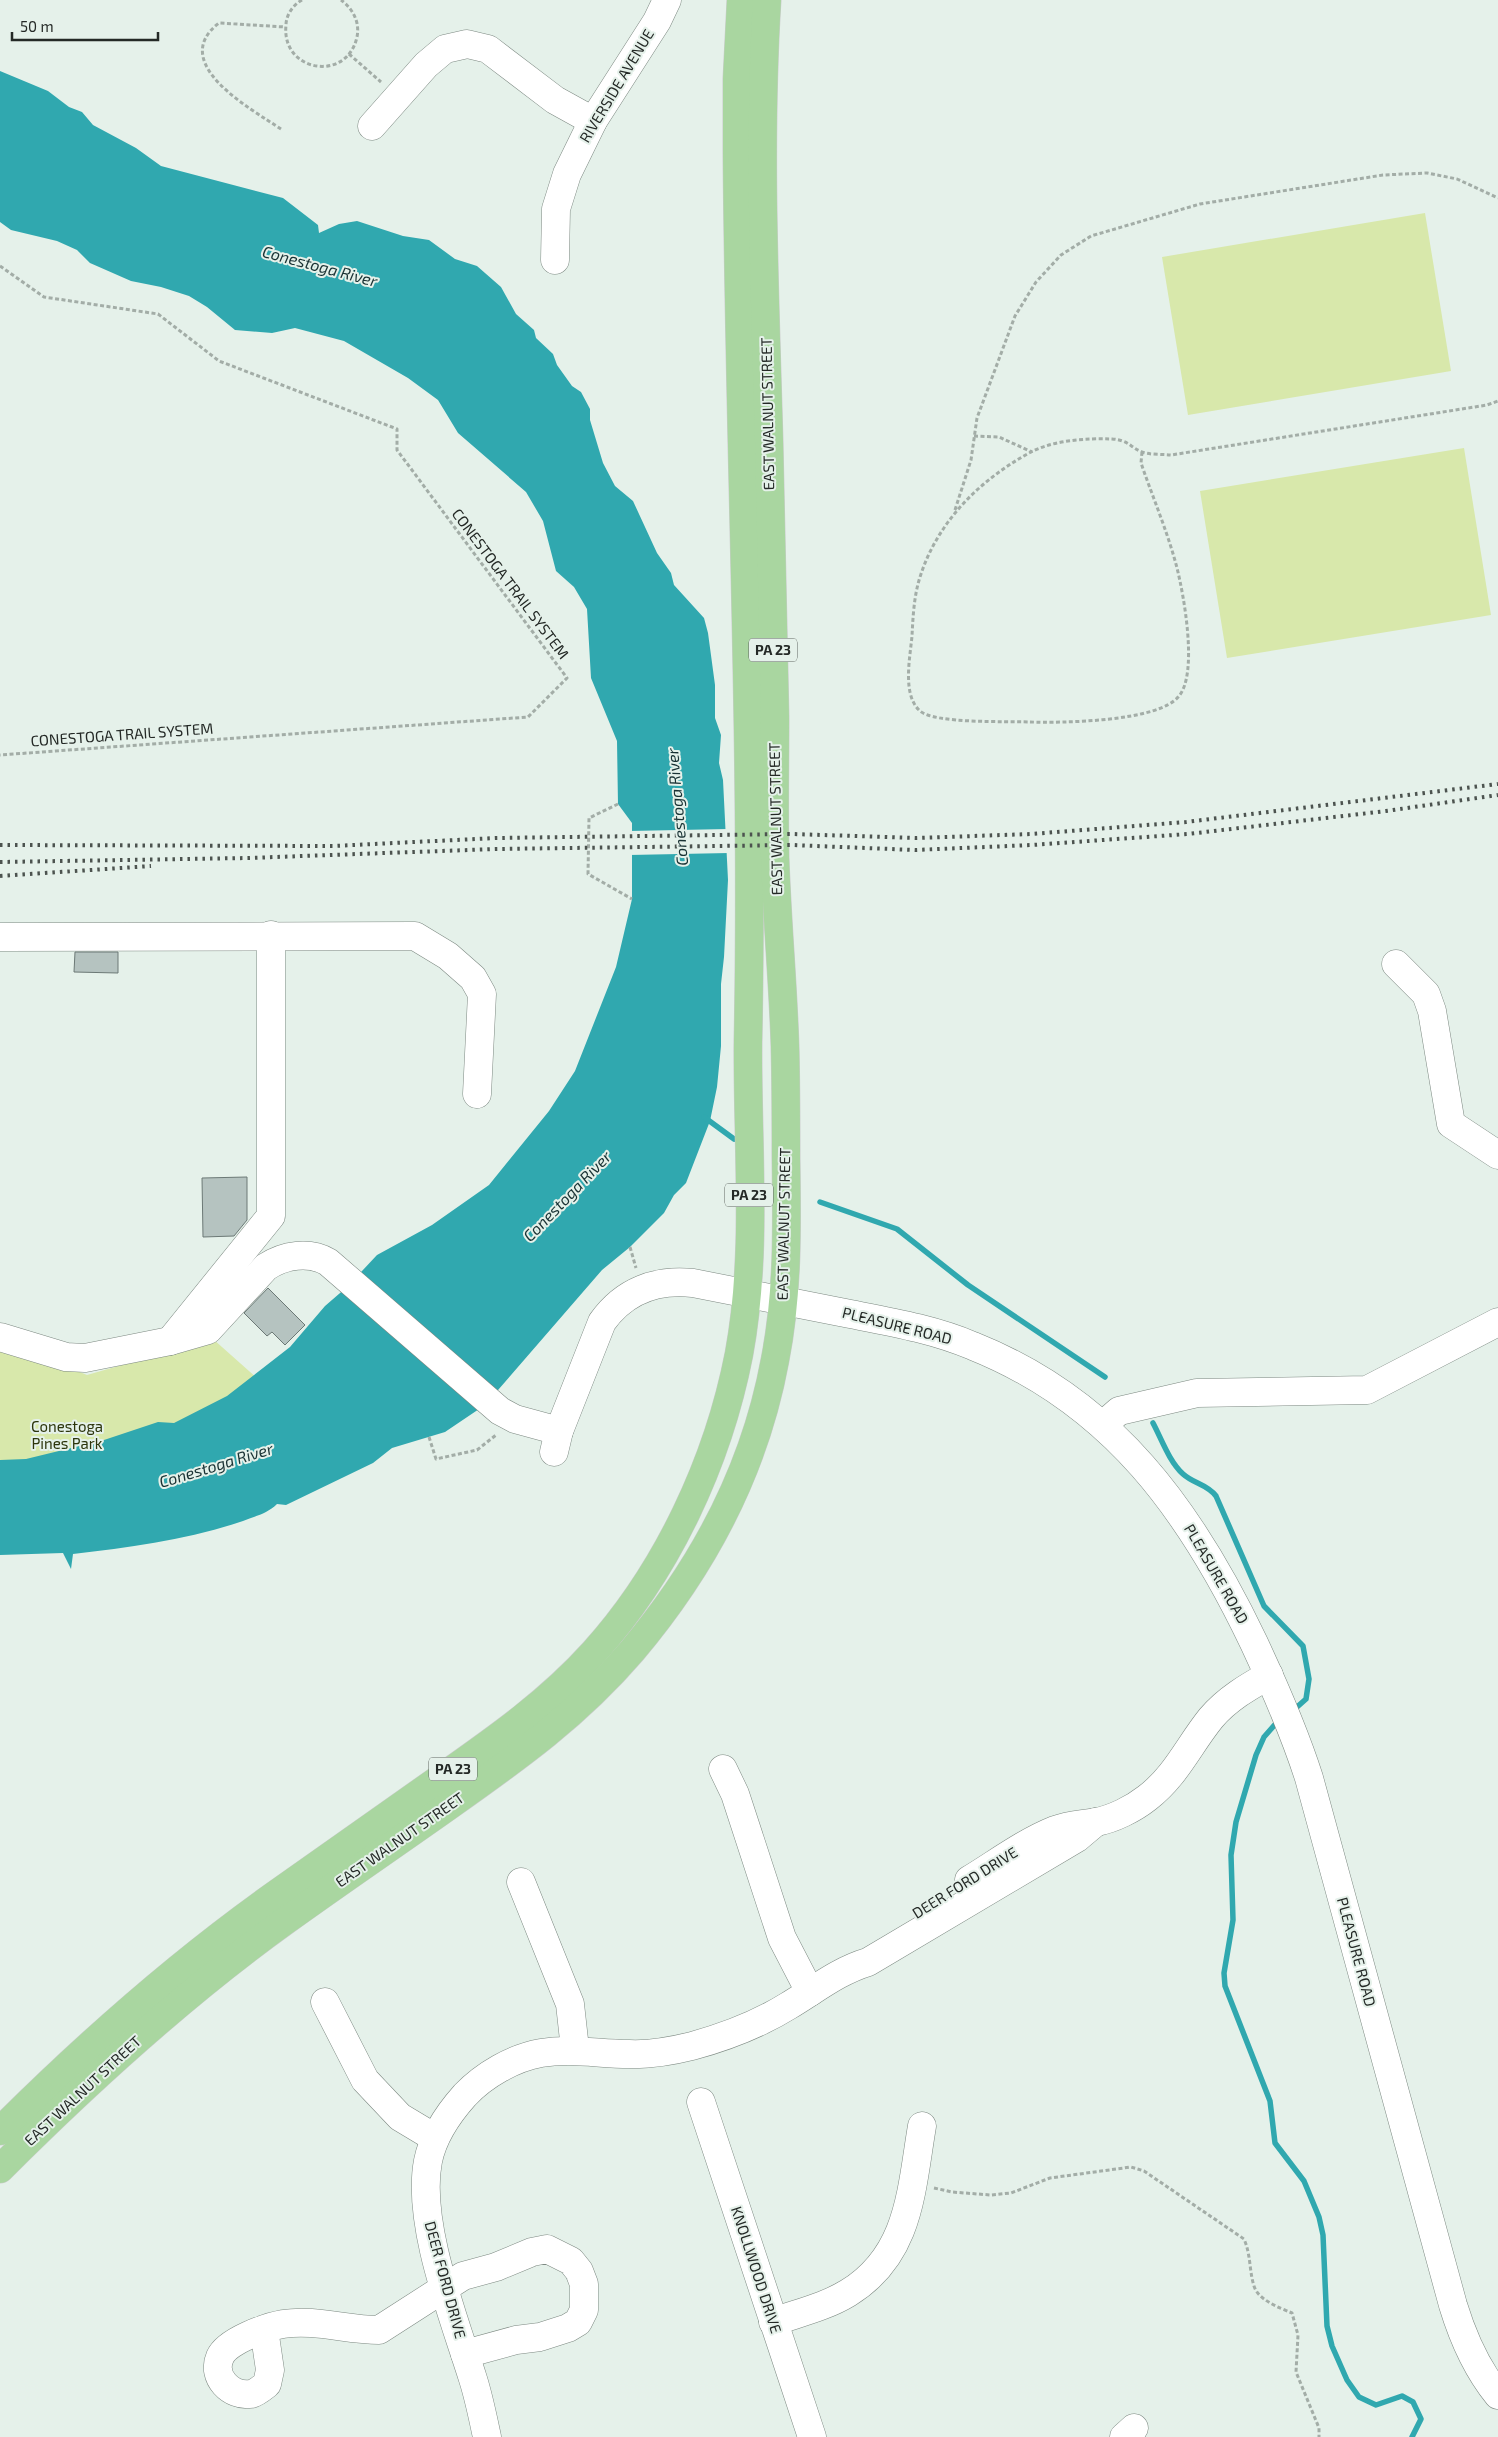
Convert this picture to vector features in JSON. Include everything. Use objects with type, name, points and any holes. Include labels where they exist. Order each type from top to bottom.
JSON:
[{"type":"main road","name":"EAST WALNUT STREET","points":[[0,2131],[100,2035],[183,1965],[267,1900],[503,1734],[553,1694],[596,1649],[635,1600],[654,1571],[699,1480],[714,1444],[738,1356],[746,1294],[750,1232],[748,1087],[751,872],[737,222],[737,79],[741,0]]},
{"type":"main road","name":"EAST WALNUT STREET","points":[[0,2170],[79,2091],[200,1986],[284,1922],[532,1746],[571,1714],[614,1671],[656,1621],[682,1586],[710,1541],[734,1493],[749,1456],[767,1396],[775,1361],[783,1300],[787,1232],[785,1047],[775,854],[775,726],[764,221],[763,80],[768,0]]},
{"type":"street","name":"RIVERSIDE AVENUE","points":[[555,260],[556,209],[567,174],[593,121],[657,20],[667,0]]},
{"type":"street","points":[[372,126],[426,64],[445,49],[467,44],[488,49],[555,100],[593,121]]},
{"type":"street","points":[[0,938],[271,935],[416,936],[448,956],[473,978],[482,994],[477,1094]]},
{"type":"street","points":[[170,1341],[271,1216],[271,935]]},
{"type":"street","points":[[1396,964],[1426,994],[1432,1011],[1451,1124],[1498,1155]]},
{"type":"street","points":[[0,1337],[66,1357],[85,1358],[170,1341],[208,1330],[266,1267],[282,1258],[307,1255],[320,1257],[350,1280],[500,1412],[515,1419]]},
{"type":"street","name":"PLEASURE ROAD","points":[[515,1419],[557,1442],[596,1334],[610,1310],[620,1301],[642,1288],[667,1282],[693,1283],[897,1323],[972,1345],[1039,1377],[1066,1394],[1103,1425],[1159,1485],[1200,1542],[1233,1601],[1293,1730],[1309,1778],[1453,2304],[1469,2350],[1478,2367],[1498,2395]]},
{"type":"street","points":[[1103,1425],[1119,1411],[1198,1393],[1367,1390],[1498,1322]]},
{"type":"street","name":"DEER FORD DRIVE","points":[[487,2437],[465,2354],[444,2286],[426,2202],[428,2161],[435,2138],[453,2108],[471,2089],[495,2071],[540,2053],[575,2050],[629,2054],[660,2052],[692,2046],[758,2021],[848,1968],[868,1962],[1078,1838],[1096,1822],[1126,1810],[1158,1789],[1177,1768],[1202,1730],[1224,1705],[1242,1690],[1269,1675]]},
{"type":"street","points":[[723,1769],[736,1794],[782,1938],[810,1992]]},
{"type":"street","points":[[521,1882],[570,2004],[575,2050]]},
{"type":"street","points":[[325,2002],[365,2080],[400,2117],[435,2138]]},
{"type":"street","name":"KNOLLWOOD DRIVE","points":[[701,2102],[812,2437]]},
{"type":"street","points":[[773,2322],[821,2306],[846,2294],[869,2278],[887,2257],[902,2229],[914,2183],[922,2126]]},
{"type":"street","points":[[264,2329],[299,2322],[362,2330],[378,2330],[444,2286],[463,2276],[496,2267],[532,2252],[547,2249],[571,2261],[579,2272],[584,2284],[584,2310],[578,2322],[568,2328],[540,2337],[516,2340],[465,2354]]},
{"type":"path","points":[[302,0],[291,10],[285,27],[288,45],[294,55],[304,63],[316,66],[328,66],[339,62],[349,54],[356,38],[356,20],[351,9],[341,0]]},
{"type":"path","points":[[282,130],[232,97],[203,62],[201,50],[203,39],[219,23],[285,27]]},
{"type":"path","points":[[349,54],[398,97]]},
{"type":"path","points":[[955,510],[970,460],[977,418],[1015,316],[1036,282],[1062,255],[1090,236],[1200,204],[1383,176],[1427,173],[1457,180],[1498,198]]},
{"type":"path","name":"CONESTOGA TRAIL SYSTEM","points":[[0,266],[44,297],[158,314],[219,361],[397,429],[397,450],[567,678],[528,717],[0,755]]},
{"type":"path","points":[[1142,452],[1141,463],[1177,567],[1189,654],[1187,675],[1179,697],[1159,710],[1093,720],[1052,722],[929,717],[918,709],[909,683],[914,607],[920,576],[932,546],[955,510],[987,481],[1032,452],[1056,444],[1081,440],[1114,439],[1130,443],[1142,452],[1171,455],[1477,407],[1498,401]]},
{"type":"path","points":[[974,436],[999,437],[1032,452]]},
{"type":"path","points":[[618,804],[589,818],[588,874],[632,899]]},
{"type":"path","points":[[429,1437],[436,1459],[477,1450],[515,1419]]},
{"type":"path","points":[[914,2183],[952,2192],[991,2195],[1011,2193],[1050,2178],[1131,2167],[1144,2171],[1244,2239],[1250,2252],[1254,2288],[1272,2305],[1292,2313],[1298,2335],[1296,2372],[1319,2428],[1320,2437]]},
{"type":"green space","points":[[1425,213],[1451,371],[1188,415],[1162,257]]},
{"type":"green space","points":[[1464,448],[1491,615],[1227,658],[1200,491]]},
{"type":"green space","name":"Conestoga Pines Park","points":[[213,1339],[305,1421],[0,1513],[0,1347],[34,1353],[87,1375]]},
{"type":"water","name":"Conestoga River","points":[[0,71],[48,91],[69,107],[82,112],[93,125],[136,148],[161,166],[283,198],[318,225],[319,233],[339,224],[357,221],[403,236],[429,240],[455,259],[477,266],[501,287],[516,314],[534,330],[536,338],[553,354],[557,365],[572,386],[581,392],[590,409],[590,420],[603,463],[615,486],[633,501],[657,553],[671,573],[674,585],[704,618],[708,633],[715,685],[715,718],[721,735],[719,763],[723,780],[728,880],[721,984],[721,1046],[717,1087],[710,1121],[686,1183],[674,1195],[664,1213],[630,1247],[602,1270],[485,1405],[445,1432],[392,1448],[373,1463],[286,1505],[277,1504],[269,1510],[243,1521],[180,1538],[73,1554],[71,1569],[63,1553],[0,1555],[0,1460],[26,1459],[104,1440],[158,1422],[174,1423],[227,1396],[290,1347],[325,1306],[347,1287],[377,1255],[432,1225],[489,1185],[549,1111],[575,1071],[616,967],[632,899],[632,823],[618,804],[617,741],[591,678],[587,609],[574,587],[556,571],[543,521],[526,492],[458,433],[438,400],[408,378],[344,341],[295,328],[272,333],[235,330],[207,307],[189,296],[161,287],[131,281],[90,263],[77,250],[57,241],[11,230],[0,222]]},
{"type":"pier","points":[[728,829],[729,853],[629,855],[629,831]]},
{"type":"building","points":[[75,952],[118,952],[118,973],[74,972]]},
{"type":"building","points":[[247,1177],[247,1220],[234,1236],[203,1237],[202,1178]]},
{"type":"building","points":[[268,1288],[305,1325],[285,1345],[272,1332],[267,1336],[244,1313]]},
{"type":"waterway","points":[[704,1117],[734,1139]]},
{"type":"waterway","points":[[820,1202],[897,1229],[968,1285],[1105,1377]]},
{"type":"waterway","points":[[1153,1423],[1178,1469],[1187,1477],[1209,1489],[1216,1496],[1264,1606],[1303,1646],[1309,1679],[1306,1699],[1297,1707]]},
{"type":"waterway","points":[[1279,1720],[1264,1737],[1256,1755],[1236,1822],[1231,1855],[1233,1920],[1224,1973],[1225,1986],[1270,2101],[1275,2143],[1304,2181],[1319,2217],[1323,2235],[1327,2326],[1332,2346],[1347,2380],[1359,2397],[1376,2405],[1402,2396],[1413,2402],[1421,2419],[1412,2437]]},
{"type":"railway","points":[[0,845],[333,846],[496,838],[792,834],[916,838],[1031,834],[1186,822],[1498,784]]},
{"type":"railway","points":[[0,862],[248,858],[496,849],[792,845],[915,850],[1032,845],[1188,834],[1386,811],[1498,795]]},
{"type":"railway","points":[[0,876],[151,866]]}]
